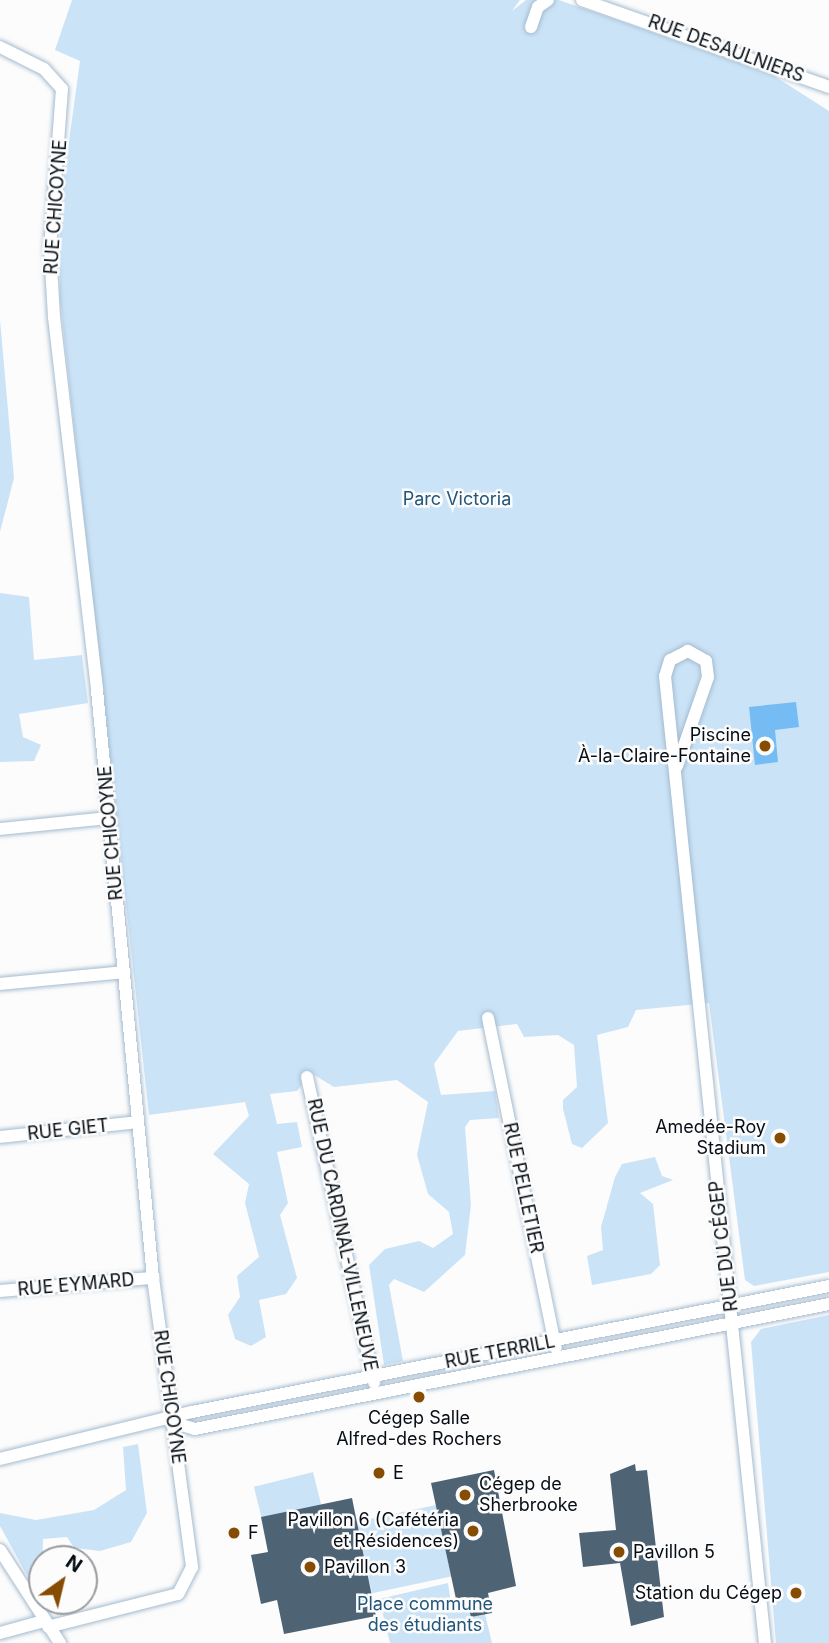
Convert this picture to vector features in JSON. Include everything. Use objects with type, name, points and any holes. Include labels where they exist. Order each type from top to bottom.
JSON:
[{"type":"street","points":[[531,27],[534,13],[548,0]]},
{"type":"street","name":"RUE DESAULNIERS","points":[[582,0],[829,87]]},
{"type":"street","name":"RUE CHICOYNE","points":[[0,47],[58,82],[62,121],[51,283],[109,818],[153,1278],[192,1567],[188,1584],[178,1594],[46,1624]]},
{"type":"street","name":"RUE DU CÉGEP","points":[[677,766],[708,677],[706,661],[688,651],[670,660],[665,676],[677,766],[682,882],[734,1324],[765,1643]]},
{"type":"street","points":[[0,829],[109,818]]},
{"type":"street","points":[[0,984],[124,972]]},
{"type":"street","name":"RUE PELLETIER","points":[[488,1018],[559,1358]]},
{"type":"street","name":"RUE DU CARDINAL-VILLENEUVE","points":[[307,1077],[375,1394]]},
{"type":"street","name":"RUE GIET","points":[[0,1138],[137,1122]]},
{"type":"street","name":"RUE EYMARD","points":[[0,1291],[153,1278]]},
{"type":"street","name":"RUE TERRILL","points":[[0,1459],[172,1422],[192,1412],[829,1286]]},
{"type":"street","name":"RUE TERRILL","points":[[172,1422],[195,1429],[829,1304]]},
{"type":"street","points":[[0,1550],[60,1643]]},
{"type":"street","points":[[0,1633],[46,1624]]},
{"type":"green space","name":"Parc Victoria","points":[[72,0],[520,0],[512,11],[526,0],[559,0],[771,74],[829,111],[829,1272],[754,1286],[745,1280],[709,1003],[636,1010],[628,1027],[597,1035],[608,1123],[582,1148],[572,1144],[563,1109],[563,1100],[577,1087],[574,1045],[558,1035],[524,1037],[517,1024],[458,1031],[434,1064],[441,1095],[495,1091],[499,1118],[470,1120],[465,1127],[471,1205],[465,1255],[424,1292],[394,1279],[389,1285],[403,1361],[384,1365],[369,1265],[385,1249],[419,1241],[433,1248],[453,1234],[449,1212],[428,1194],[417,1155],[428,1102],[397,1080],[334,1087],[311,1073],[297,1091],[270,1094],[277,1124],[297,1122],[302,1147],[277,1152],[288,1203],[280,1215],[297,1278],[286,1294],[259,1300],[266,1337],[251,1346],[235,1339],[228,1315],[240,1297],[237,1276],[259,1257],[245,1203],[249,1184],[213,1154],[249,1116],[245,1102],[149,1115],[60,298],[60,207],[80,61],[55,50]]},
{"type":"green space","points":[[0,320],[14,478],[0,532]]},
{"type":"green space","points":[[0,593],[29,597],[34,660],[82,655],[88,703],[19,714],[23,737],[41,745],[34,761],[0,762]]},
{"type":"green space","points":[[655,1157],[662,1176],[673,1180],[640,1193],[653,1204],[660,1265],[651,1274],[592,1285],[587,1256],[603,1250],[601,1227],[615,1177],[622,1164]]},
{"type":"green space","points":[[829,1315],[829,1643],[776,1643],[751,1342],[761,1329]]},
{"type":"green space","points":[[138,1444],[147,1513],[131,1542],[100,1551],[98,1545],[72,1545],[67,1537],[43,1539],[43,1545],[28,1545],[28,1577],[0,1526],[0,1513],[36,1520],[94,1510],[126,1490],[123,1447]]},
{"type":"green space","points":[[313,1472],[321,1505],[262,1520],[254,1487]]},
{"type":"green space","points":[[436,1505],[451,1576],[372,1593],[357,1522]]},
{"type":"green space","name":"Place commune des étudiants","points":[[448,1583],[452,1610],[485,1614],[492,1643],[390,1643],[379,1599]]},
{"type":"water","name":"Piscine À-la-Claire-Fontaine","points":[[796,702],[799,727],[775,730],[778,762],[755,765],[749,707]]},
{"type":"building","name":"Pavillon 5","points":[[635,1464],[636,1471],[647,1470],[664,1617],[631,1626],[620,1563],[583,1567],[579,1533],[616,1530],[610,1474]]},
{"type":"building","name":"Pavillon 6 (Cafétéria et Résidences)","points":[[494,1470],[516,1586],[488,1593],[492,1613],[471,1617],[466,1597],[456,1599],[431,1483]]},
{"type":"building","name":"Pavillon 3","points":[[352,1498],[376,1616],[284,1634],[277,1600],[261,1604],[251,1555],[268,1552],[261,1517]]},
{"type":"place","name":"Piscine À-la-Claire-Fontaine","points":[[765,746]]},
{"type":"place","name":"Amedée-Roy Stadium","points":[[780,1138]]},
{"type":"place","name":"Cégep Salle Alfred-des Rochers","points":[[419,1397]]},
{"type":"place","name":"E","points":[[379,1473]]},
{"type":"place","name":"Cégep de Sherbrooke","points":[[465,1495]]},
{"type":"place","name":"Pavillon 6 (Cafétéria et Résidences)","points":[[473,1531]]},
{"type":"place","name":"F","points":[[234,1533]]},
{"type":"place","name":"Pavillon 5","points":[[619,1552]]},
{"type":"place","name":"Pavillon 3","points":[[310,1567]]},
{"type":"place","name":"Station du Cégep","points":[[796,1593]]}]
